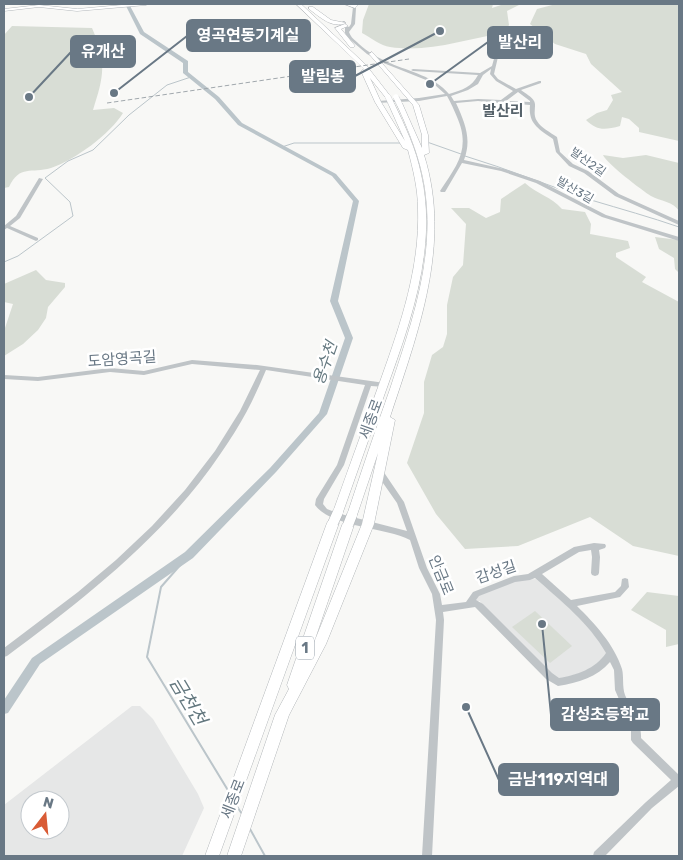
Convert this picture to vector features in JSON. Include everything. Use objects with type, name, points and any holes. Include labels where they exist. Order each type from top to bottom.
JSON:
[{"type":"highway","points":[[298,4],[358,60],[390,100],[403,136],[423,174]]},
{"type":"highway","points":[[307,5],[330,22],[347,24]]},
{"type":"highway","points":[[307,5],[377,71],[398,100],[423,147]]},
{"type":"highway","points":[[347,24],[338,28],[352,46]]},
{"type":"highway","points":[[372,54],[412,98],[425,135],[423,174]]},
{"type":"highway","points":[[358,60],[378,102],[403,136]]},
{"type":"highway","name":"세종로","points":[[234,856],[419,317],[430,264],[432,213],[423,174]]},
{"type":"highway","name":"세종로","points":[[212,856],[251,753],[408,314],[420,265],[423,174]]},
{"type":"highway","points":[[282,716],[320,644],[368,524],[398,380]]},
{"type":"main road","points":[[4,10],[40,6],[77,10],[146,4]]},
{"type":"main road","points":[[346,4],[355,6]]},
{"type":"street","points":[[347,24],[355,6]]},
{"type":"street","points":[[355,6],[347,24],[347,33],[352,39],[382,61],[422,77],[449,95],[467,132],[462,156],[442,191]]},
{"type":"street","points":[[508,50],[496,56],[492,67],[494,77],[529,98],[533,104]]},
{"type":"street","points":[[405,69],[481,74],[492,67]]},
{"type":"street","points":[[378,102],[449,95],[465,91],[480,80],[481,74]]},
{"type":"street","points":[[500,103],[517,91],[540,82]]},
{"type":"street","points":[[452,102],[478,100],[533,104]]},
{"type":"street","name":"발산2길","points":[[533,104],[531,113],[534,120],[540,128],[555,138],[558,152],[571,165],[586,172],[617,196],[679,223]]},
{"type":"street","name":"발산3길","points":[[462,156],[538,182],[604,216],[679,239]]},
{"type":"street","points":[[36,239],[6,227],[18,217],[41,179]]},
{"type":"street","name":"도암영곡길","points":[[4,377],[38,379],[110,370],[144,373],[192,362],[268,369],[383,385]]},
{"type":"street","points":[[4,653],[100,580],[151,531],[212,460],[252,398],[268,369]]},
{"type":"street","points":[[369,383],[340,465],[320,499],[319,505],[327,513],[413,538]]},
{"type":"street","name":"안금로","points":[[380,473],[400,502],[423,568],[436,594],[440,609],[427,856]]},
{"type":"street","name":"감성길","points":[[440,609],[468,605],[476,594],[514,579],[530,577],[576,548],[598,546],[595,573]]},
{"type":"street","name":"감성길","points":[[536,574],[569,604],[600,638],[618,671],[619,690],[638,730],[636,740],[679,781],[598,856]]},
{"type":"street","points":[[569,604],[616,595],[625,587],[625,581]]},
{"type":"street","points":[[468,605],[476,603],[480,606],[549,676],[558,682],[586,675],[602,665],[610,654]]},
{"type":"shaded area","points":[[369,4],[493,4],[492,8],[504,4],[521,4],[507,11],[509,25],[504,33],[433,47],[404,48],[387,46],[362,33],[363,20]]},
{"type":"shaded area","points":[[556,4],[679,4],[679,141],[639,132],[639,128],[629,119],[622,117],[620,126],[606,129],[598,128],[586,120],[597,113],[607,110],[613,100],[611,95],[622,92],[591,64],[586,54],[555,44],[530,24],[537,9]]},
{"type":"shaded area","points":[[12,26],[92,28],[102,60],[100,88],[93,110],[114,108],[123,113],[101,138],[81,153],[51,168],[22,172],[17,175],[9,187],[4,188],[4,35]]},
{"type":"shaded area","points":[[603,155],[623,158],[646,155],[679,163],[679,211],[674,206],[651,196],[641,189],[617,170]]},
{"type":"shaded area","points":[[525,183],[562,209],[585,212],[591,224],[590,234],[628,241],[630,248],[616,253],[616,257],[646,277],[642,282],[679,302],[679,556],[633,546],[590,517],[518,546],[465,549],[436,514],[407,463],[424,413],[424,382],[432,355],[443,347],[447,334],[447,305],[453,277],[463,265],[466,224],[451,208],[469,208],[486,218],[500,212],[501,199]]},
{"type":"shaded area","points":[[655,237],[679,240],[679,273],[675,269],[674,258],[659,249]]},
{"type":"shaded area","points":[[36,270],[46,280],[65,283],[65,287],[48,307],[46,318],[38,330],[23,344],[4,356],[4,331],[13,304],[4,302],[4,284]]},
{"type":"shaded area","points":[[536,579],[567,605],[609,653],[587,671],[560,679],[556,678],[482,607],[480,601],[474,601],[477,595],[513,581]]},
{"type":"shaded area","points":[[647,592],[679,596],[679,644],[666,647],[666,630],[631,610]]},
{"type":"shaded area","points":[[535,611],[572,646],[550,663],[512,627]]},
{"type":"shaded area","points":[[132,706],[140,706],[153,719],[198,794],[204,808],[182,856],[4,856],[4,805],[20,793],[20,840],[70,840],[70,790],[23,790]]},
{"type":"waterway","name":"용수천","points":[[4,709],[36,661],[189,555],[273,470],[323,414],[349,338],[334,301],[356,201],[334,175],[240,124],[217,98],[185,72],[186,62],[142,33],[127,4]]},
{"type":"waterway","points":[[4,262],[18,256],[73,216],[70,202],[45,178],[68,161],[93,150],[129,115],[167,85],[191,77]]},
{"type":"waterway","points":[[427,142],[461,154]]},
{"type":"waterway","points":[[282,147],[294,143],[401,143]]},
{"type":"waterway","points":[[465,156],[591,200],[679,227]]},
{"type":"waterway","name":"금천천","points":[[189,555],[161,587],[147,657],[229,792]]},
{"type":"waterway","name":"금천천","points":[[236,805],[242,814]]},
{"type":"waterway","name":"금천천","points":[[250,829],[265,856]]},
{"type":"railway","points":[[107,103],[409,59]]},
{"type":"place","name":"발림봉","points":[[440,31]]},
{"type":"place","name":"발산리","points":[[430,84]]},
{"type":"place","name":"영곡연동기계실","points":[[114,93]]},
{"type":"place","name":"유개산","points":[[29,97]]},
{"type":"place","name":"감성초등학교","points":[[542,624]]},
{"type":"place","name":"금남119지역대","points":[[466,707]]},
{"type":"district","name":"발산리","points":[[503,111]]}]
